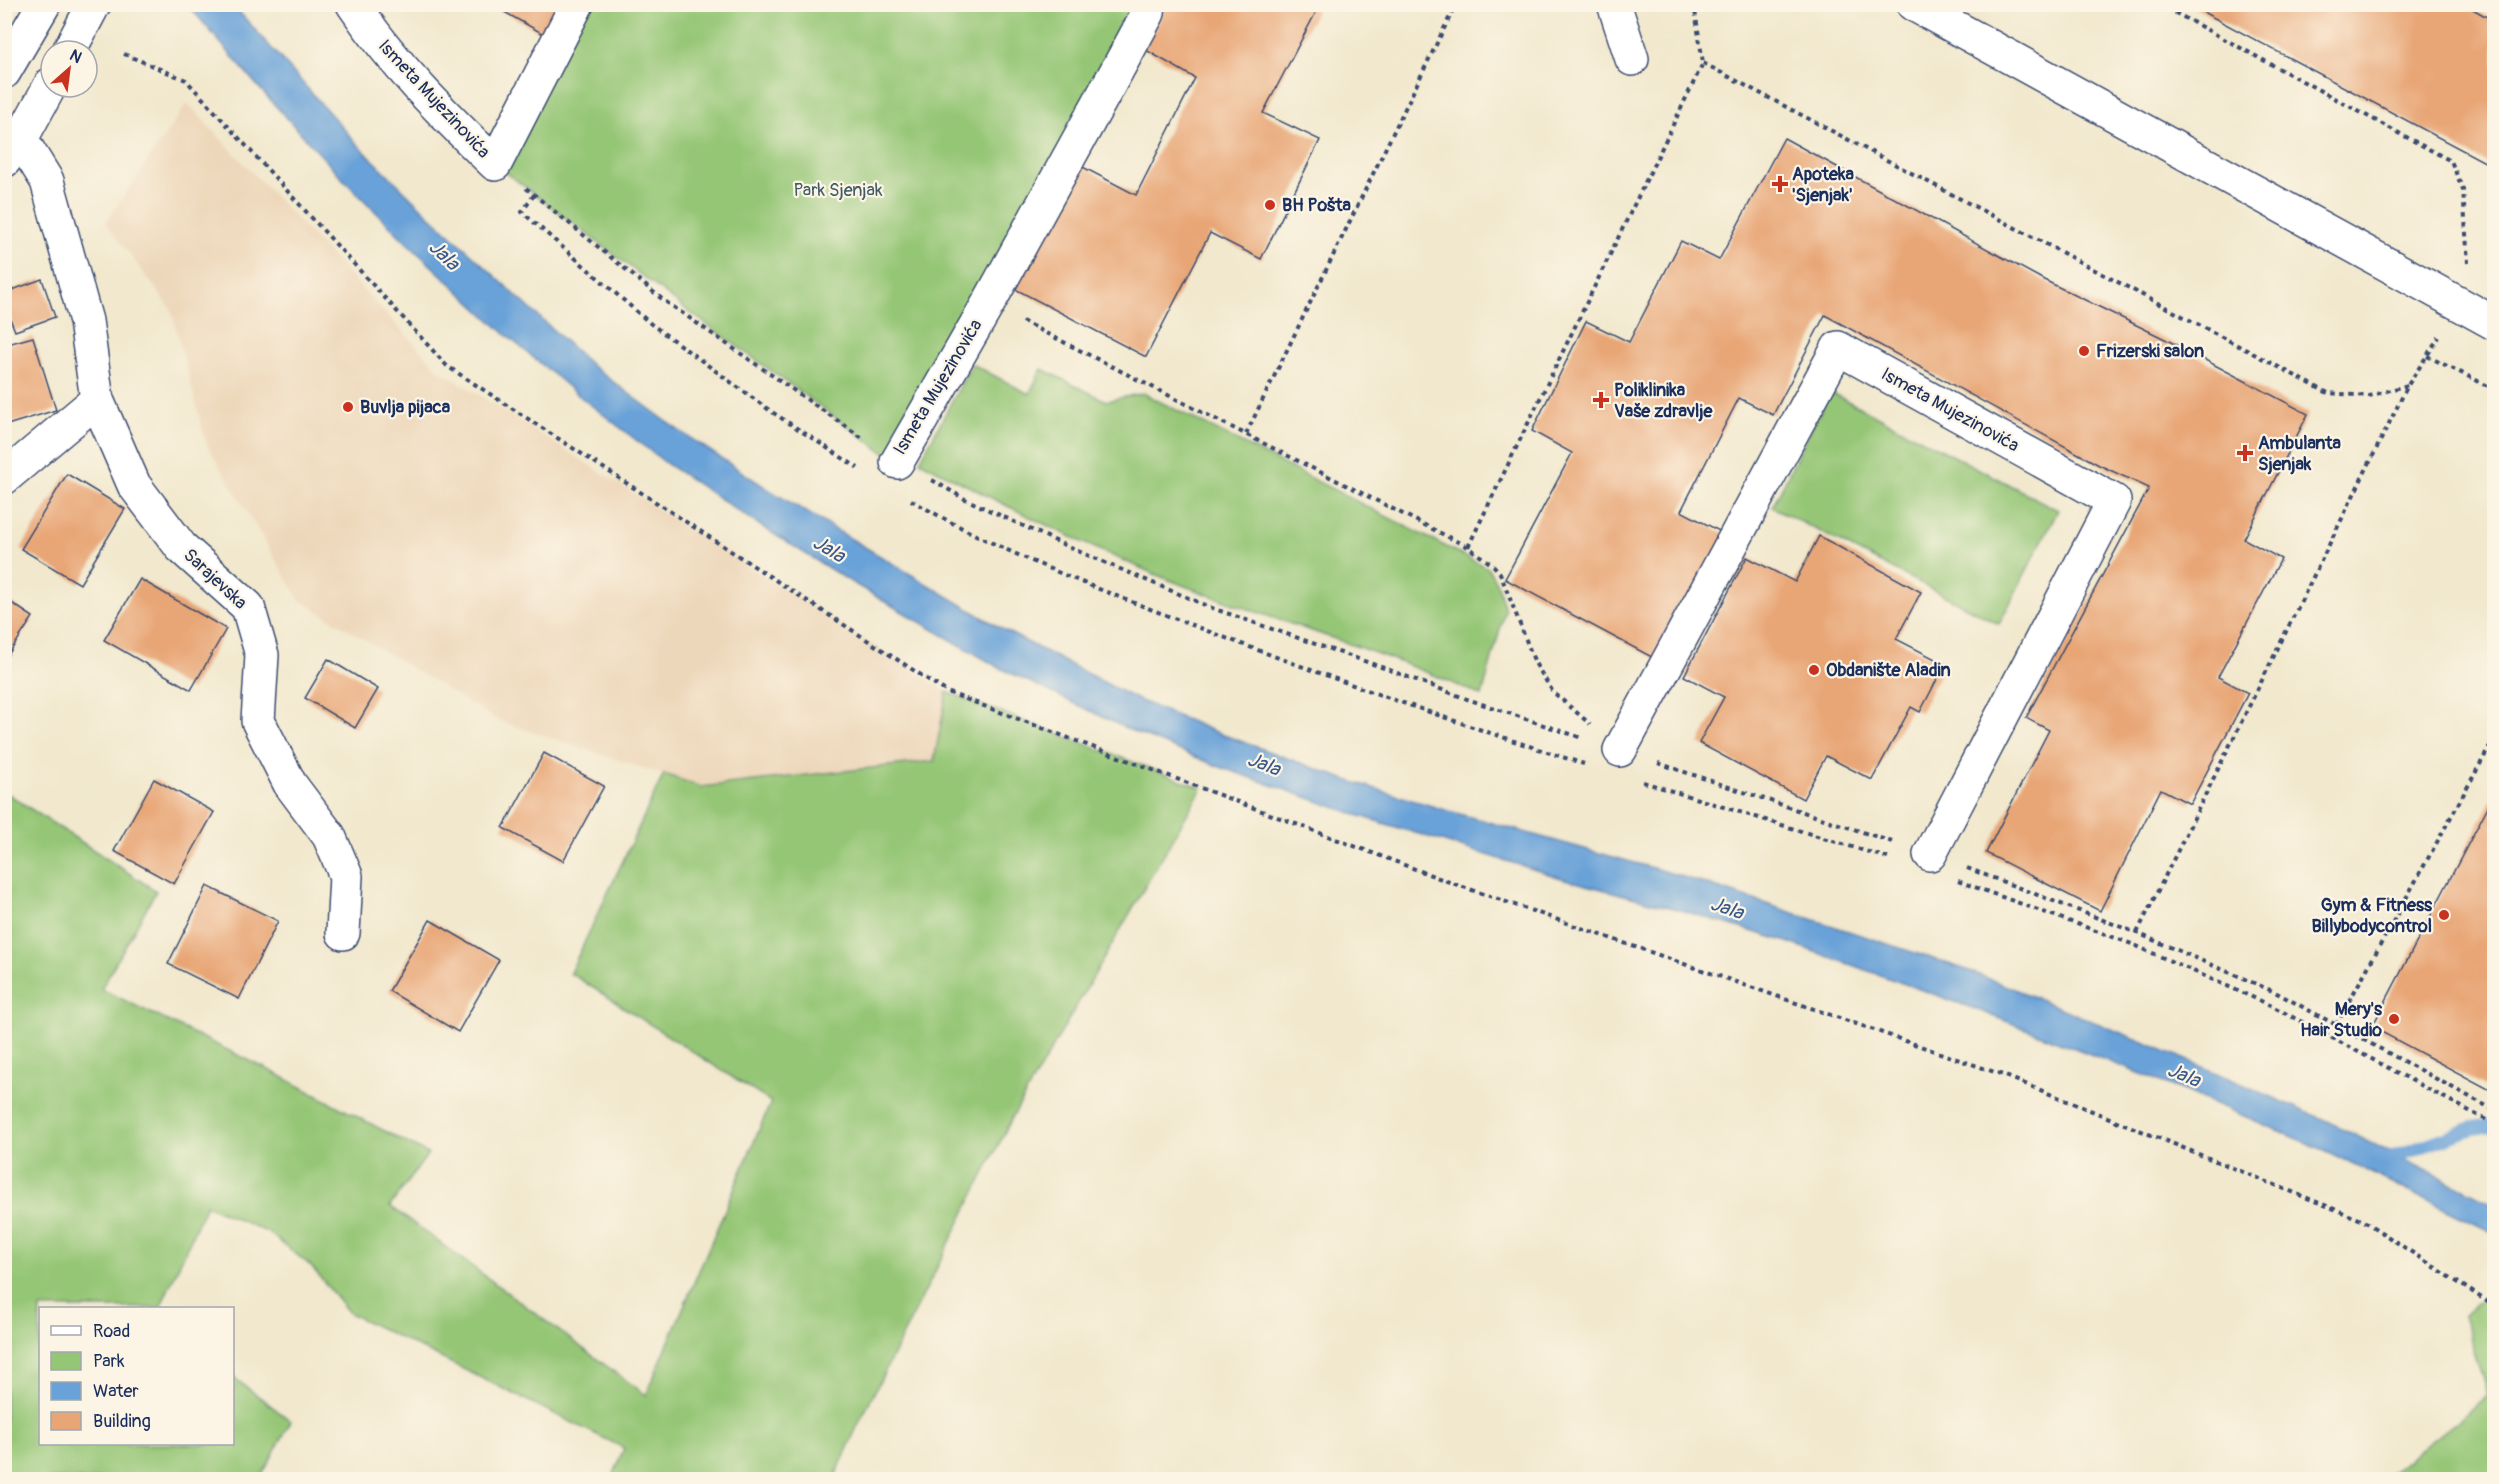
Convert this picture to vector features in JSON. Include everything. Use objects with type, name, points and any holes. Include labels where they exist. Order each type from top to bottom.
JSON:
[{"type":"street","points":[[4,72],[44,4]]},
{"type":"street","name":"Ismeta Mujezinovića","points":[[353,4],[374,36],[438,109],[495,164],[577,4]]},
{"type":"street","name":"Ismeta Mujezinovića","points":[[897,462],[988,304],[1148,14],[1149,4]]},
{"type":"street","points":[[1614,4],[1632,60]]},
{"type":"street","points":[[1913,4],[2494,323]]},
{"type":"street","points":[[76,39],[93,7]]},
{"type":"street","name":"Sarajevska","points":[[42,99],[13,150],[47,181],[86,321],[97,400],[134,485],[181,548],[248,607],[262,655],[258,722],[290,784],[328,836],[346,876],[343,933]]},
{"type":"street","name":"Ismeta Mujezinovića","points":[[1620,750],[1838,348],[2114,501],[1915,858]]},
{"type":"street","points":[[4,478],[97,400]]},
{"type":"path","points":[[1245,434],[1456,4]]},
{"type":"path","points":[[1468,547],[1703,63],[1694,4]]},
{"type":"path","points":[[2159,4],[2451,161],[2463,190],[2469,272]]},
{"type":"path","points":[[124,54],[186,80],[447,366],[947,692],[1452,883],[2003,1075],[2364,1221],[2494,1306]]},
{"type":"path","points":[[1703,63],[2328,393],[2369,396],[2408,385]]},
{"type":"path","name":"Ismeta Mujezinovića","points":[[495,164],[662,299],[897,462]]},
{"type":"path","points":[[534,195],[522,212],[651,324],[772,412],[860,470]]},
{"type":"path","points":[[988,304],[1468,547],[1500,573],[1535,663],[1552,692],[1620,750]]},
{"type":"path","points":[[2137,933],[2408,385],[2427,356],[2494,389]]},
{"type":"path","points":[[910,500],[960,529],[1059,573],[1137,604],[1450,721],[1592,766]]},
{"type":"path","points":[[2494,739],[2336,1024],[2494,1110]]},
{"type":"path","points":[[1635,780],[1915,858]]},
{"type":"path","points":[[1956,880],[2132,944],[2270,1005],[2494,1124]]},
{"type":"shaded area","name":"Buvlja pijaca","points":[[187,103],[438,369],[947,692],[934,761],[701,787],[497,720],[300,600],[207,445],[171,309],[106,223]]},
{"type":"green space","name":"Park Sjenjak","points":[[577,5],[1149,5],[897,462],[688,311],[495,164]]},
{"type":"green space","points":[[972,364],[1029,394],[1042,369],[1106,401],[1143,393],[1488,568],[1498,586],[1505,610],[1482,696],[1400,662],[1233,604],[1150,572],[1034,519],[920,461]]},
{"type":"green space","points":[[1830,392],[2058,510],[1999,624],[1772,507]]},
{"type":"green space","points":[[947,692],[1202,788],[1013,1116],[857,1427],[834,1479],[612,1479],[624,1448],[349,1313],[311,1266],[269,1233],[206,1205],[160,1307],[39,1307],[39,1445],[234,1445],[234,1378],[291,1421],[260,1479],[5,1479],[5,792],[156,891],[101,989],[269,1070],[428,1154],[390,1206],[646,1395],[771,1102],[570,973],[664,774],[701,787],[934,761]]},
{"type":"green space","points":[[2484,1299],[2494,1306],[2494,1479],[2383,1479],[2488,1396],[2463,1315]]},
{"type":"water","name":"Jala","points":[[188,5],[233,5],[358,145],[425,211],[592,366],[681,432],[771,491],[1004,630],[1134,698],[1213,731],[1347,780],[1678,875],[1970,971],[2180,1057],[2327,1121],[2494,1204],[2494,1233],[2324,1150],[2187,1092],[1975,1009],[1787,942],[1568,880],[1360,816],[1220,767],[1134,732],[998,667],[851,582],[761,526],[667,464],[578,395],[505,334],[407,243],[341,177],[261,90]]},
{"type":"building","points":[[490,4],[565,4],[547,36]]},
{"type":"building","points":[[1167,4],[1307,4],[1317,10],[1263,113],[1320,140],[1261,259],[1210,233],[1146,357],[1015,289],[1079,165],[1136,195],[1195,78],[1144,49]]},
{"type":"building","points":[[2188,4],[2464,4],[2494,21],[2494,167]]},
{"type":"building","points":[[1784,138],[2044,280],[2165,339],[2308,414],[2244,539],[2281,559],[2218,677],[2248,693],[2190,804],[2161,789],[2100,911],[1986,853],[2049,730],[2026,718],[2149,488],[2099,465],[1825,315],[1773,415],[1739,398],[1681,511],[1729,536],[1661,662],[1505,579],[1572,453],[1532,431],[1586,321],[1629,342],[1681,241],[1719,260]]},
{"type":"building","points":[[42,279],[55,317],[15,331],[4,303],[4,293]]},
{"type":"building","points":[[33,337],[56,410],[4,426],[4,345]]},
{"type":"building","points":[[67,474],[125,509],[80,584],[21,549]]},
{"type":"building","name":"Obdanište Aladin","points":[[1819,536],[1921,592],[1896,639],[1945,664],[1920,712],[1911,707],[1872,780],[1826,756],[1803,799],[1699,743],[1724,697],[1684,676],[1747,557],[1795,582]]},
{"type":"building","points":[[140,579],[226,629],[191,690],[104,640]]},
{"type":"building","points":[[4,598],[33,617],[4,661]]},
{"type":"building","points":[[328,659],[378,689],[355,728],[305,698]]},
{"type":"building","points":[[544,753],[604,786],[563,861],[503,828]]},
{"type":"building","points":[[154,779],[214,812],[174,884],[114,851]]},
{"type":"building","points":[[2494,795],[2494,1086],[2492,1091],[2372,1027]]},
{"type":"building","points":[[207,886],[278,921],[239,999],[168,964]]},
{"type":"building","points":[[430,920],[499,960],[458,1032],[389,991]]},
{"type":"waterway","points":[[2380,1162],[2473,1128],[2494,1125]]},
{"type":"place","name":"Apoteka 'Sjenjak'","points":[[1780,184]]},
{"type":"place","name":"BH Pošta","points":[[1270,205]]},
{"type":"place","name":"Frizerski salon","points":[[2084,351]]},
{"type":"place","name":"Poliklinika Vaše zdravlje","points":[[1601,400]]},
{"type":"place","name":"Buvlja pijaca","points":[[348,407]]},
{"type":"place","name":"Ambulanta Sjenjak","points":[[2245,453]]},
{"type":"place","name":"Obdanište Aladin","points":[[1814,670]]},
{"type":"place","name":"Gym & Fitness Billybodycontrol","points":[[2444,915]]},
{"type":"place","name":"Mery's Hair Studio","points":[[2394,1019]]}]
